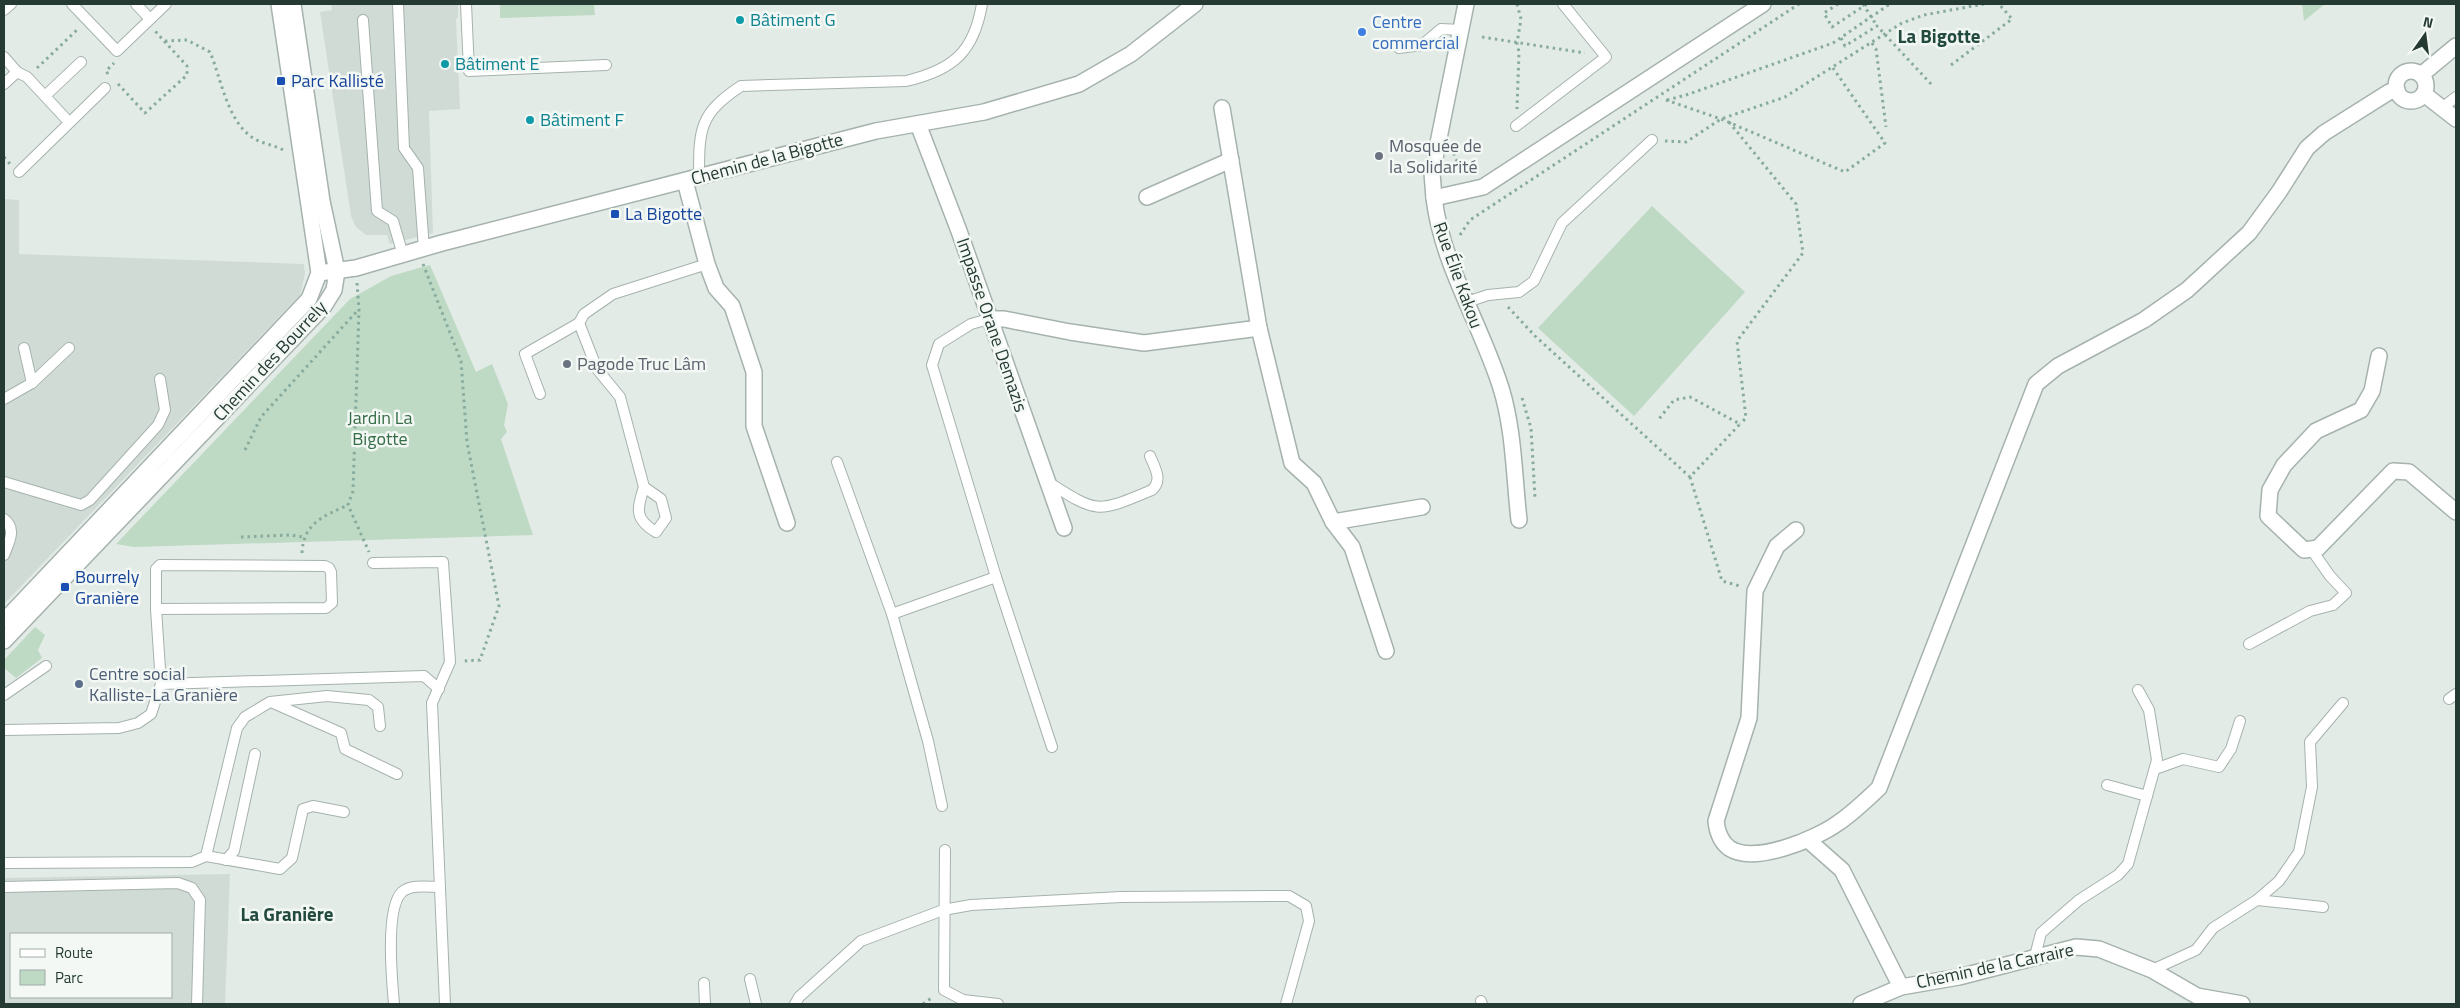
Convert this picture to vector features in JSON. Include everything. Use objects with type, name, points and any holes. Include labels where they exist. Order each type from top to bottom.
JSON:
[{"type":"street","name":"Chemin des Bourrely","points":[[4,621],[309,299],[319,273],[279,4]]},
{"type":"street","name":"Chemin des Bourrely","points":[[4,641],[324,306],[334,290],[337,271],[322,201],[294,4]]},
{"type":"street","name":"Chemin de la Bigotte","points":[[319,273],[356,268],[876,131],[984,112],[1079,84],[1131,54],[1195,4]]},
{"type":"street","points":[[1434,198],[1432,172],[1466,4]]},
{"type":"street","name":"Rue Élie Kakou","points":[[1518,520],[1509,422],[1501,387],[1438,225],[1434,198],[1483,187],[1762,4]]},
{"type":"street","points":[[2421,75],[2456,46]]},
{"type":"street","points":[[2412,71],[2421,75],[2426,85],[2424,94],[2418,99],[2409,101],[2404,99],[2397,90],[2397,80],[2402,74],[2412,71]]},
{"type":"street","points":[[1796,530],[1777,546],[1755,591],[1749,718],[1716,821],[1718,834],[1729,848],[1758,854],[1808,840],[1838,824],[1879,788],[2036,384],[2058,366],[2144,320],[2188,290],[2249,233],[2279,192],[2307,148],[2324,134],[2389,92],[2397,90]]},
{"type":"street","points":[[2424,94],[2456,119]]},
{"type":"street","points":[[1222,108],[1259,328],[1292,464],[1314,484],[1333,522],[1352,548],[1386,651]]},
{"type":"street","name":"Impasse Orane Demazis","points":[[918,124],[959,231],[1064,528]]},
{"type":"street","points":[[1147,197],[1231,160]]},
{"type":"street","points":[[692,179],[707,264],[716,288],[732,306],[754,372],[754,426],[787,523]]},
{"type":"street","points":[[989,319],[1004,319],[1070,332],[1144,343],[1259,328]]},
{"type":"street","points":[[2379,356],[2372,391],[2361,410],[2316,432],[2284,465],[2270,490],[2268,516],[2304,550],[2318,548],[2393,471],[2409,472],[2455,508]]},
{"type":"street","points":[[1333,522],[1422,507]]},
{"type":"street","points":[[1808,840],[1842,870],[1900,987]]},
{"type":"street","name":"Chemin de la Carraire","points":[[1861,1004],[1900,987],[1959,977],[2076,947],[2099,949],[2152,970],[2197,996],[2242,1004]]},
{"type":"lane","points":[[4,10],[11,4]]},
{"type":"lane","points":[[72,4],[117,51],[166,4]]},
{"type":"lane","points":[[136,4],[148,20]]},
{"type":"lane","points":[[398,4],[404,148],[418,168],[424,249]]},
{"type":"lane","points":[[466,4],[469,71],[606,65]]},
{"type":"lane","points":[[692,179],[704,123],[718,102],[741,86],[906,81],[932,75],[956,61],[969,44],[978,24],[982,4]]},
{"type":"lane","points":[[1516,126],[1606,57],[1563,4]]},
{"type":"lane","points":[[363,20],[377,211],[393,221],[403,255]]},
{"type":"lane","points":[[1400,48],[1422,45],[1441,29],[1461,30]]},
{"type":"lane","points":[[4,56],[70,122]]},
{"type":"lane","points":[[45,96],[80,62]]},
{"type":"lane","points":[[4,84],[22,74]]},
{"type":"lane","points":[[18,172],[105,88]]},
{"type":"lane","points":[[2442,108],[2456,97]]},
{"type":"lane","points":[[1467,302],[1496,294],[1519,292],[1534,281],[1562,223],[1652,140]]},
{"type":"lane","points":[[540,394],[525,354],[579,323],[584,314],[613,294],[707,264]]},
{"type":"lane","points":[[989,319],[971,324],[939,344],[932,365],[996,577],[1052,747]]},
{"type":"lane","points":[[579,323],[596,369],[620,397],[644,487]]},
{"type":"lane","points":[[24,348],[32,383]]},
{"type":"lane","points":[[4,399],[32,383],[69,348]]},
{"type":"lane","points":[[4,482],[80,506],[90,500],[158,426],[165,410],[160,379]]},
{"type":"lane","points":[[1048,482],[1082,503],[1096,508],[1112,507],[1152,490],[1157,485],[1158,477],[1150,456]]},
{"type":"lane","points":[[837,462],[892,614],[928,741],[942,806]]},
{"type":"lane","points":[[4,519],[11,526],[12,535],[4,555]]},
{"type":"lane","points":[[2249,644],[2310,611],[2333,605],[2346,593],[2330,576],[2311,549]]},
{"type":"lane","points":[[373,563],[443,562],[450,662],[432,703],[445,1004]]},
{"type":"lane","points":[[4,730],[120,728],[138,722],[150,714],[161,684],[156,609],[156,569],[160,565],[302,566],[329,568],[330,606],[326,608],[156,609]]},
{"type":"lane","points":[[892,614],[996,577]]},
{"type":"lane","points":[[4,695],[46,666]]},
{"type":"lane","points":[[161,684],[424,676],[439,689]]},
{"type":"lane","points":[[2035,956],[2041,933],[2079,900],[2118,876],[2128,864],[2157,760],[2148,710],[2138,690]]},
{"type":"lane","points":[[206,856],[237,728],[246,717],[270,702],[327,696],[369,700],[378,708],[380,726]]},
{"type":"lane","points":[[270,702],[341,733],[345,749],[397,774]]},
{"type":"lane","points":[[2152,970],[2196,950],[2213,928],[2257,900],[2279,881],[2299,852],[2312,786],[2310,742],[2343,703]]},
{"type":"lane","points":[[2154,769],[2183,759],[2220,767],[2231,750],[2240,720]]},
{"type":"lane","points":[[226,860],[234,851],[255,754]]},
{"type":"lane","points":[[2108,785],[2147,796]]},
{"type":"lane","points":[[4,862],[192,862],[206,856],[280,868],[292,858],[303,809],[313,806],[344,812]]},
{"type":"lane","points":[[945,850],[943,910],[944,990],[963,1000],[998,1004]]},
{"type":"lane","points":[[4,887],[178,883],[192,888],[200,900],[197,1004]]},
{"type":"lane","points":[[394,1004],[392,936],[396,903],[402,892],[413,888],[440,887]]},
{"type":"lane","points":[[795,1004],[799,998],[861,941],[943,910],[971,905],[1121,897],[1288,896],[1306,906],[1309,921],[1286,1004]]},
{"type":"lane","points":[[2257,900],[2323,907]]},
{"type":"lane","points":[[750,979],[756,1004]]},
{"type":"lane","points":[[704,984],[705,1004]]},
{"type":"path","points":[[1516,126],[1519,52],[1517,43],[1522,19],[1517,4]]},
{"type":"path","points":[[1838,4],[1824,13],[1832,27],[1865,4],[1877,26],[1932,85]]},
{"type":"path","points":[[1833,68],[1885,143],[1845,172],[1721,119],[1666,100],[1696,92],[1833,43],[1890,4]]},
{"type":"path","points":[[1652,140],[1686,142],[1721,119],[1785,97],[1902,23],[1924,16],[1984,4]]},
{"type":"path","points":[[1951,65],[2012,19],[1999,4]]},
{"type":"path","points":[[22,74],[87,20]]},
{"type":"path","points":[[105,88],[114,80],[145,113],[187,75],[187,66],[148,20]]},
{"type":"path","points":[[1841,38],[1845,46],[1877,26]]},
{"type":"path","points":[[1482,37],[1606,57]]},
{"type":"path","points":[[165,42],[187,40],[210,52],[225,98],[244,130],[253,138],[277,146]]},
{"type":"path","points":[[1872,43],[1876,50],[1886,127]]},
{"type":"path","points":[[1690,477],[1746,418],[1737,341],[1803,252],[1796,204],[1728,122]]},
{"type":"path","points":[[1452,144],[1455,160],[1463,167],[1487,171],[1505,197]]},
{"type":"path","points":[[424,249],[423,267],[461,362],[467,442],[499,606],[480,660],[450,662]]},
{"type":"path","points":[[356,268],[359,310],[353,491],[348,506],[373,563]]},
{"type":"path","points":[[1496,294],[1535,336],[1690,477],[1722,581],[1755,591]]},
{"type":"path","points":[[245,450],[261,417],[359,310]]},
{"type":"path","points":[[1659,419],[1674,400],[1690,397],[1740,424]]},
{"type":"path","points":[[302,566],[303,537],[313,524],[348,506]]},
{"type":"path","points":[[241,537],[290,535],[303,537]]},
{"type":"shaded area","points":[[331,4],[458,4],[458,18],[456,19],[460,109],[429,111],[433,233],[390,244],[387,235],[366,235],[356,227],[351,216],[320,12],[332,10]]},
{"type":"shaded area","points":[[4,199],[19,200],[19,254],[304,264],[305,274],[300,295],[4,604]]},
{"type":"shaded area","points":[[230,874],[225,1004],[4,1004],[4,878]]},
{"type":"green space","points":[[500,4],[594,4],[595,15],[500,18]]},
{"type":"green space","points":[[2302,4],[2325,4],[2304,21]]},
{"type":"green space","points":[[1652,206],[1745,292],[1634,416],[1538,328]]},
{"type":"green space","name":"Jardin La Bigotte","points":[[430,265],[476,372],[492,364],[508,404],[504,425],[507,432],[501,439],[533,535],[134,547],[116,544],[350,299],[391,276]]},
{"type":"green space","points":[[35,627],[45,635],[38,650],[42,658],[16,678],[4,668],[4,660]]},
{"type":"place","name":"Bâtiment G","points":[[740,20]]},
{"type":"place","name":"Centre commercial","points":[[1362,32]]},
{"type":"place","name":"Bâtiment E","points":[[445,64]]},
{"type":"place","name":"Parc Kallisté","points":[[281,81]]},
{"type":"place","name":"Bâtiment F","points":[[530,120]]},
{"type":"place","name":"Mosquée de la Solidarité","points":[[1379,156]]},
{"type":"place","name":"La Bigotte","points":[[615,214]]},
{"type":"place","name":"Pagode Truc Lâm","points":[[567,364]]},
{"type":"place","name":"Bourrely Granière","points":[[65,587]]},
{"type":"place","name":"Centre social Kalliste-La Granière","points":[[79,684]]},
{"type":"district","name":"La Bigotte","points":[[1939,36]]},
{"type":"district","name":"La Granière","points":[[287,914]]}]
